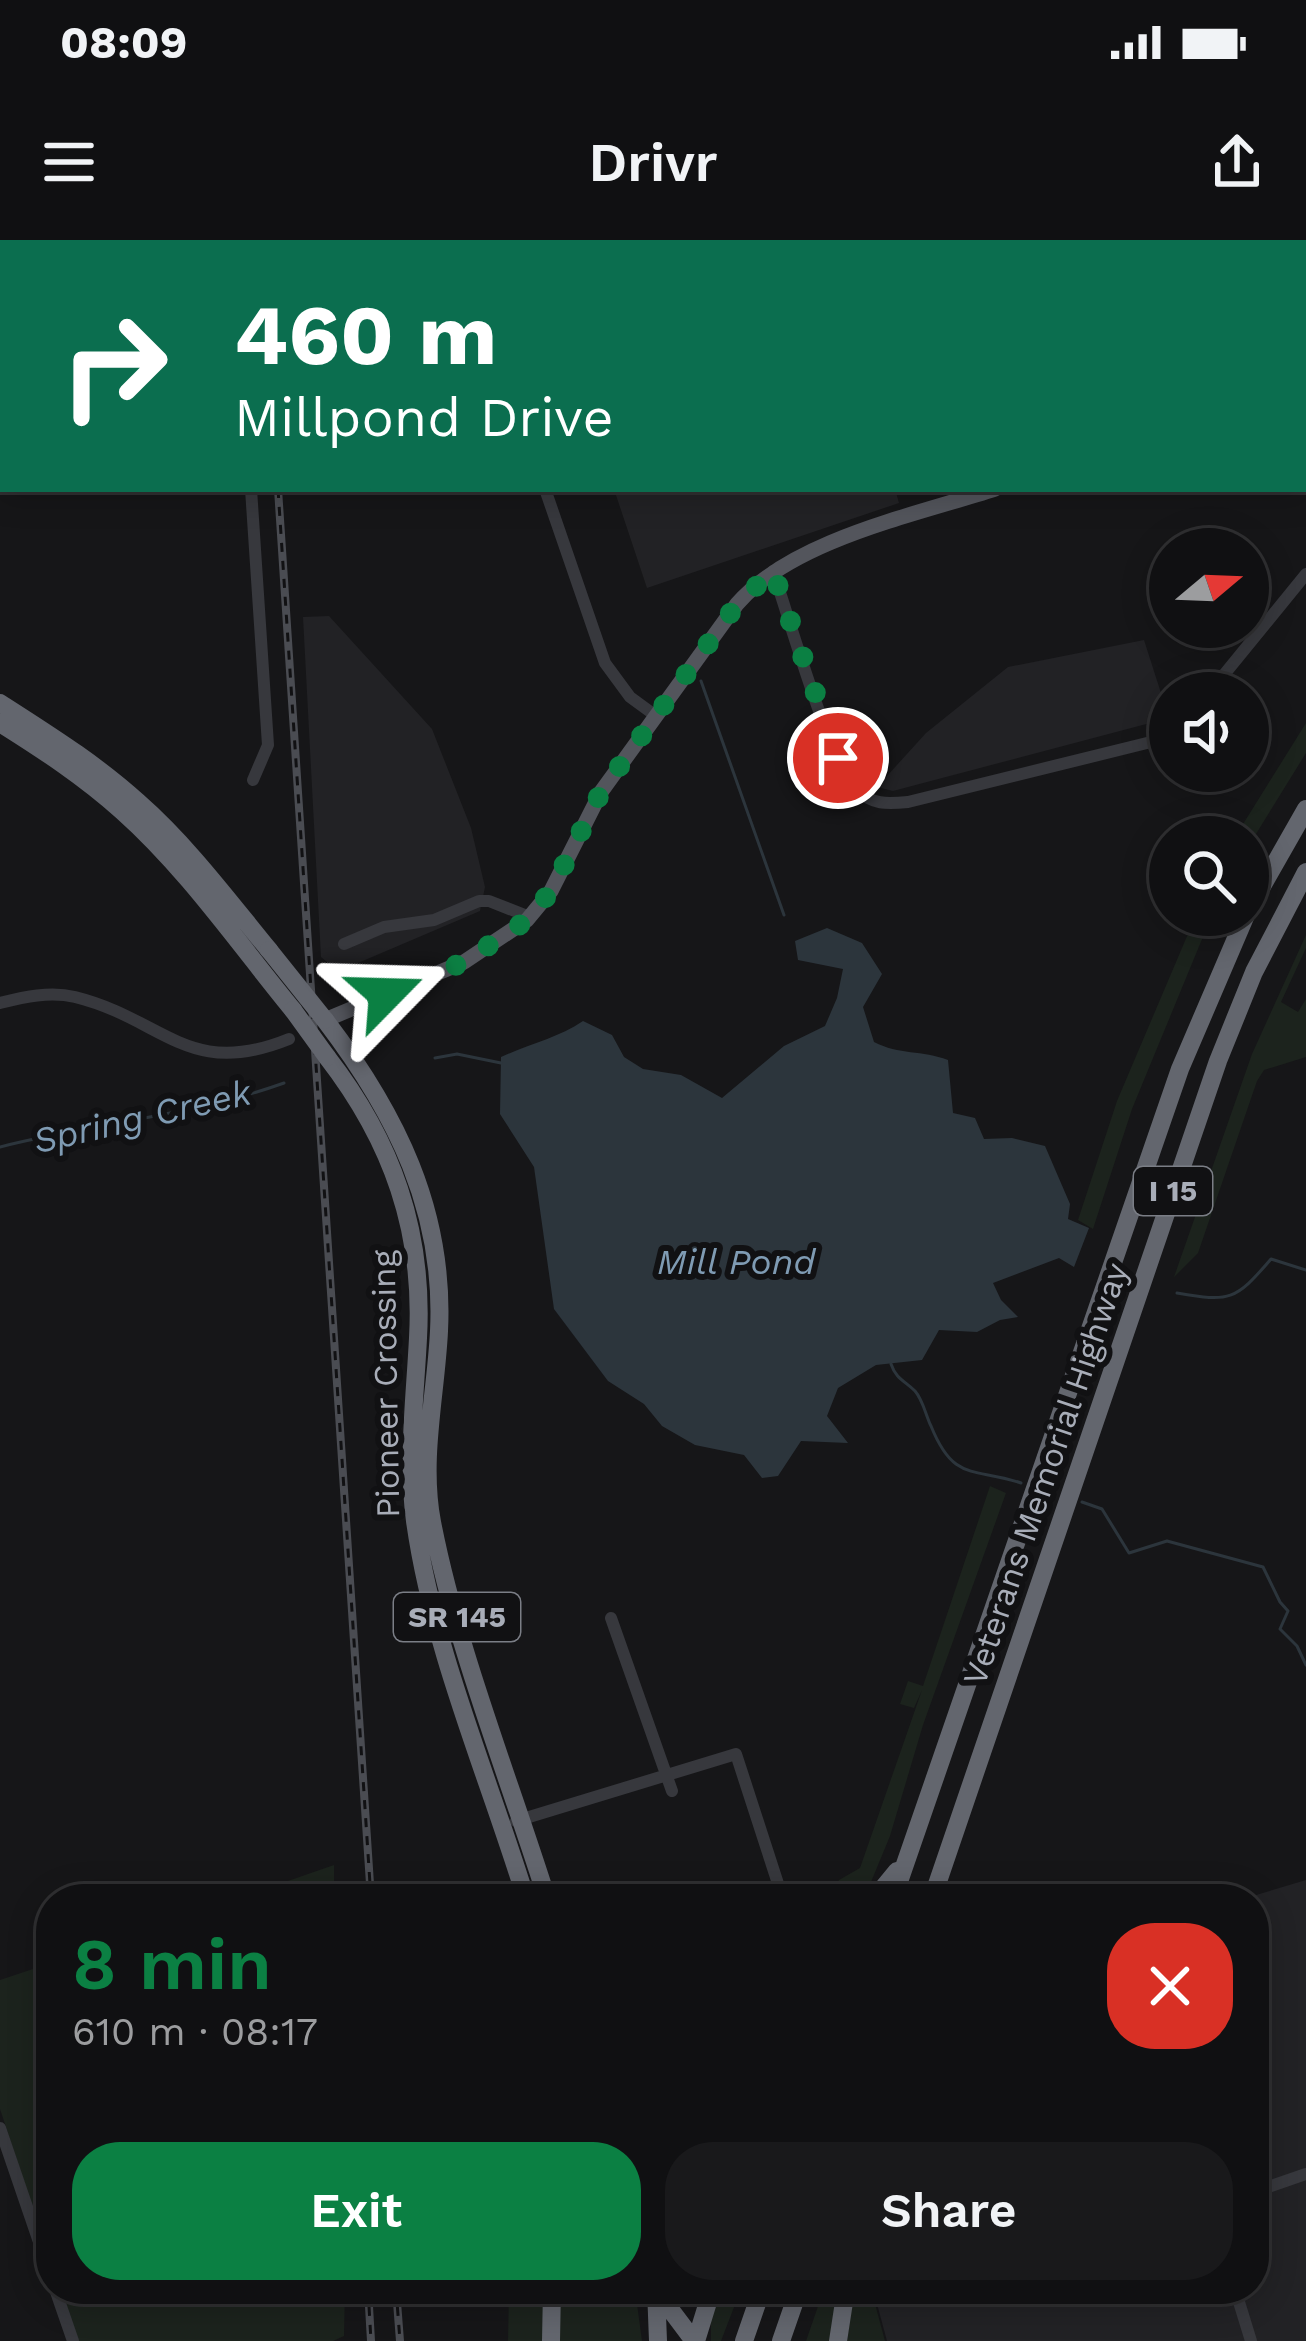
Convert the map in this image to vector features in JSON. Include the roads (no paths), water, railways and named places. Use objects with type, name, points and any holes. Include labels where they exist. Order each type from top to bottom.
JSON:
[{"type":"highway","name":"Pioneer Crossing","points":[[0,703],[81,754],[142,804],[207,874],[325,1020],[352,1074]]},
{"type":"highway","name":"Pioneer Crossing","points":[[0,723],[65,764],[125,814],[396,1128],[427,1204],[439,1287],[429,1450],[431,1517],[513,1822],[523,1884]]},
{"type":"highway","name":"Veterans Memorial Highway","points":[[1269,874],[1306,809]]},
{"type":"highway","name":"Veterans Memorial Highway","points":[[937,1884],[1212,1076],[1248,987],[1306,872]]},
{"type":"highway","points":[[1288,905],[1306,882]]},
{"type":"highway","name":"Veterans Memorial Highway","points":[[897,1884],[1180,1069],[1237,936]]},
{"type":"highway","points":[[947,1884],[986,1741]]},
{"type":"highway","name":"Pioneer Crossing","points":[[513,1822],[540,1884]]},
{"type":"highway","points":[[512,1884],[503,1852],[513,1822]]},
{"type":"highway","points":[[886,1884],[904,1862]]},
{"type":"highway","points":[[551,2341],[552,2304]]},
{"type":"highway","points":[[657,2304],[658,2341]]},
{"type":"highway","points":[[667,2304],[695,2341]]},
{"type":"highway","points":[[695,2341],[707,2304]]},
{"type":"highway","points":[[744,2341],[757,2304]]},
{"type":"highway","points":[[781,2341],[794,2304]]},
{"type":"highway","points":[[838,2341],[844,2304]]},
{"type":"main road","points":[[325,1020],[464,962],[530,917],[551,891],[601,792],[737,604],[773,571],[793,558],[986,492]]},
{"type":"street","points":[[251,492],[268,745],[254,780]]},
{"type":"street","points":[[546,492],[605,663],[630,697],[656,716]]},
{"type":"street","points":[[773,571],[843,772],[868,799],[884,805],[908,802],[1149,742]]},
{"type":"street","points":[[1226,672],[1306,574]]},
{"type":"street","points":[[344,944],[384,927],[434,920],[479,901],[530,917]]},
{"type":"street","points":[[0,1003],[35,995],[72,996],[214,1055],[266,1049],[289,1040]]},
{"type":"street","points":[[611,1618],[672,1791]]},
{"type":"street","points":[[513,1822],[736,1754],[778,1884]]},
{"type":"street","points":[[0,2128],[36,2233]]},
{"type":"street","points":[[1269,2188],[1306,2174]]},
{"type":"street","points":[[60,2304],[73,2341]]},
{"type":"street","points":[[1240,2304],[1251,2341]]},
{"type":"water","name":"Mill Pond","points":[[827,928],[862,943],[882,974],[863,1007],[874,1042],[948,1060],[953,1113],[975,1118],[984,1139],[1012,1138],[1045,1146],[1070,1204],[1068,1219],[1089,1228],[1074,1267],[1059,1258],[993,1283],[1001,1300],[1018,1317],[977,1332],[939,1330],[922,1360],[876,1365],[838,1388],[827,1416],[848,1443],[801,1441],[778,1476],[762,1478],[744,1455],[695,1445],[662,1426],[644,1404],[608,1381],[554,1309],[534,1167],[500,1114],[501,1057],[583,1021],[612,1035],[624,1057],[643,1069],[681,1075],[722,1098],[784,1046],[825,1026],[843,969],[798,960],[795,941]]},
{"type":"waterway","points":[[701,681],[784,915]]},
{"type":"waterway","name":"Spring Creek","points":[[435,1058],[457,1054],[501,1063]]},
{"type":"waterway","name":"Spring Creek","points":[[0,1147],[214,1104],[284,1083]]},
{"type":"waterway","points":[[1177,1293],[1230,1295],[1271,1259],[1306,1270]]},
{"type":"waterway","points":[[891,1364],[918,1395],[948,1457],[967,1470],[1021,1483]]},
{"type":"waterway","points":[[1082,1502],[1102,1509],[1129,1553],[1167,1541],[1263,1567],[1288,1611],[1280,1629],[1297,1646],[1306,1665]]},
{"type":"railway","points":[[278,492],[370,1884]]},
{"type":"railway","points":[[369,2304],[371,2341]]},
{"type":"railway","points":[[397,2304],[400,2341]]}]
